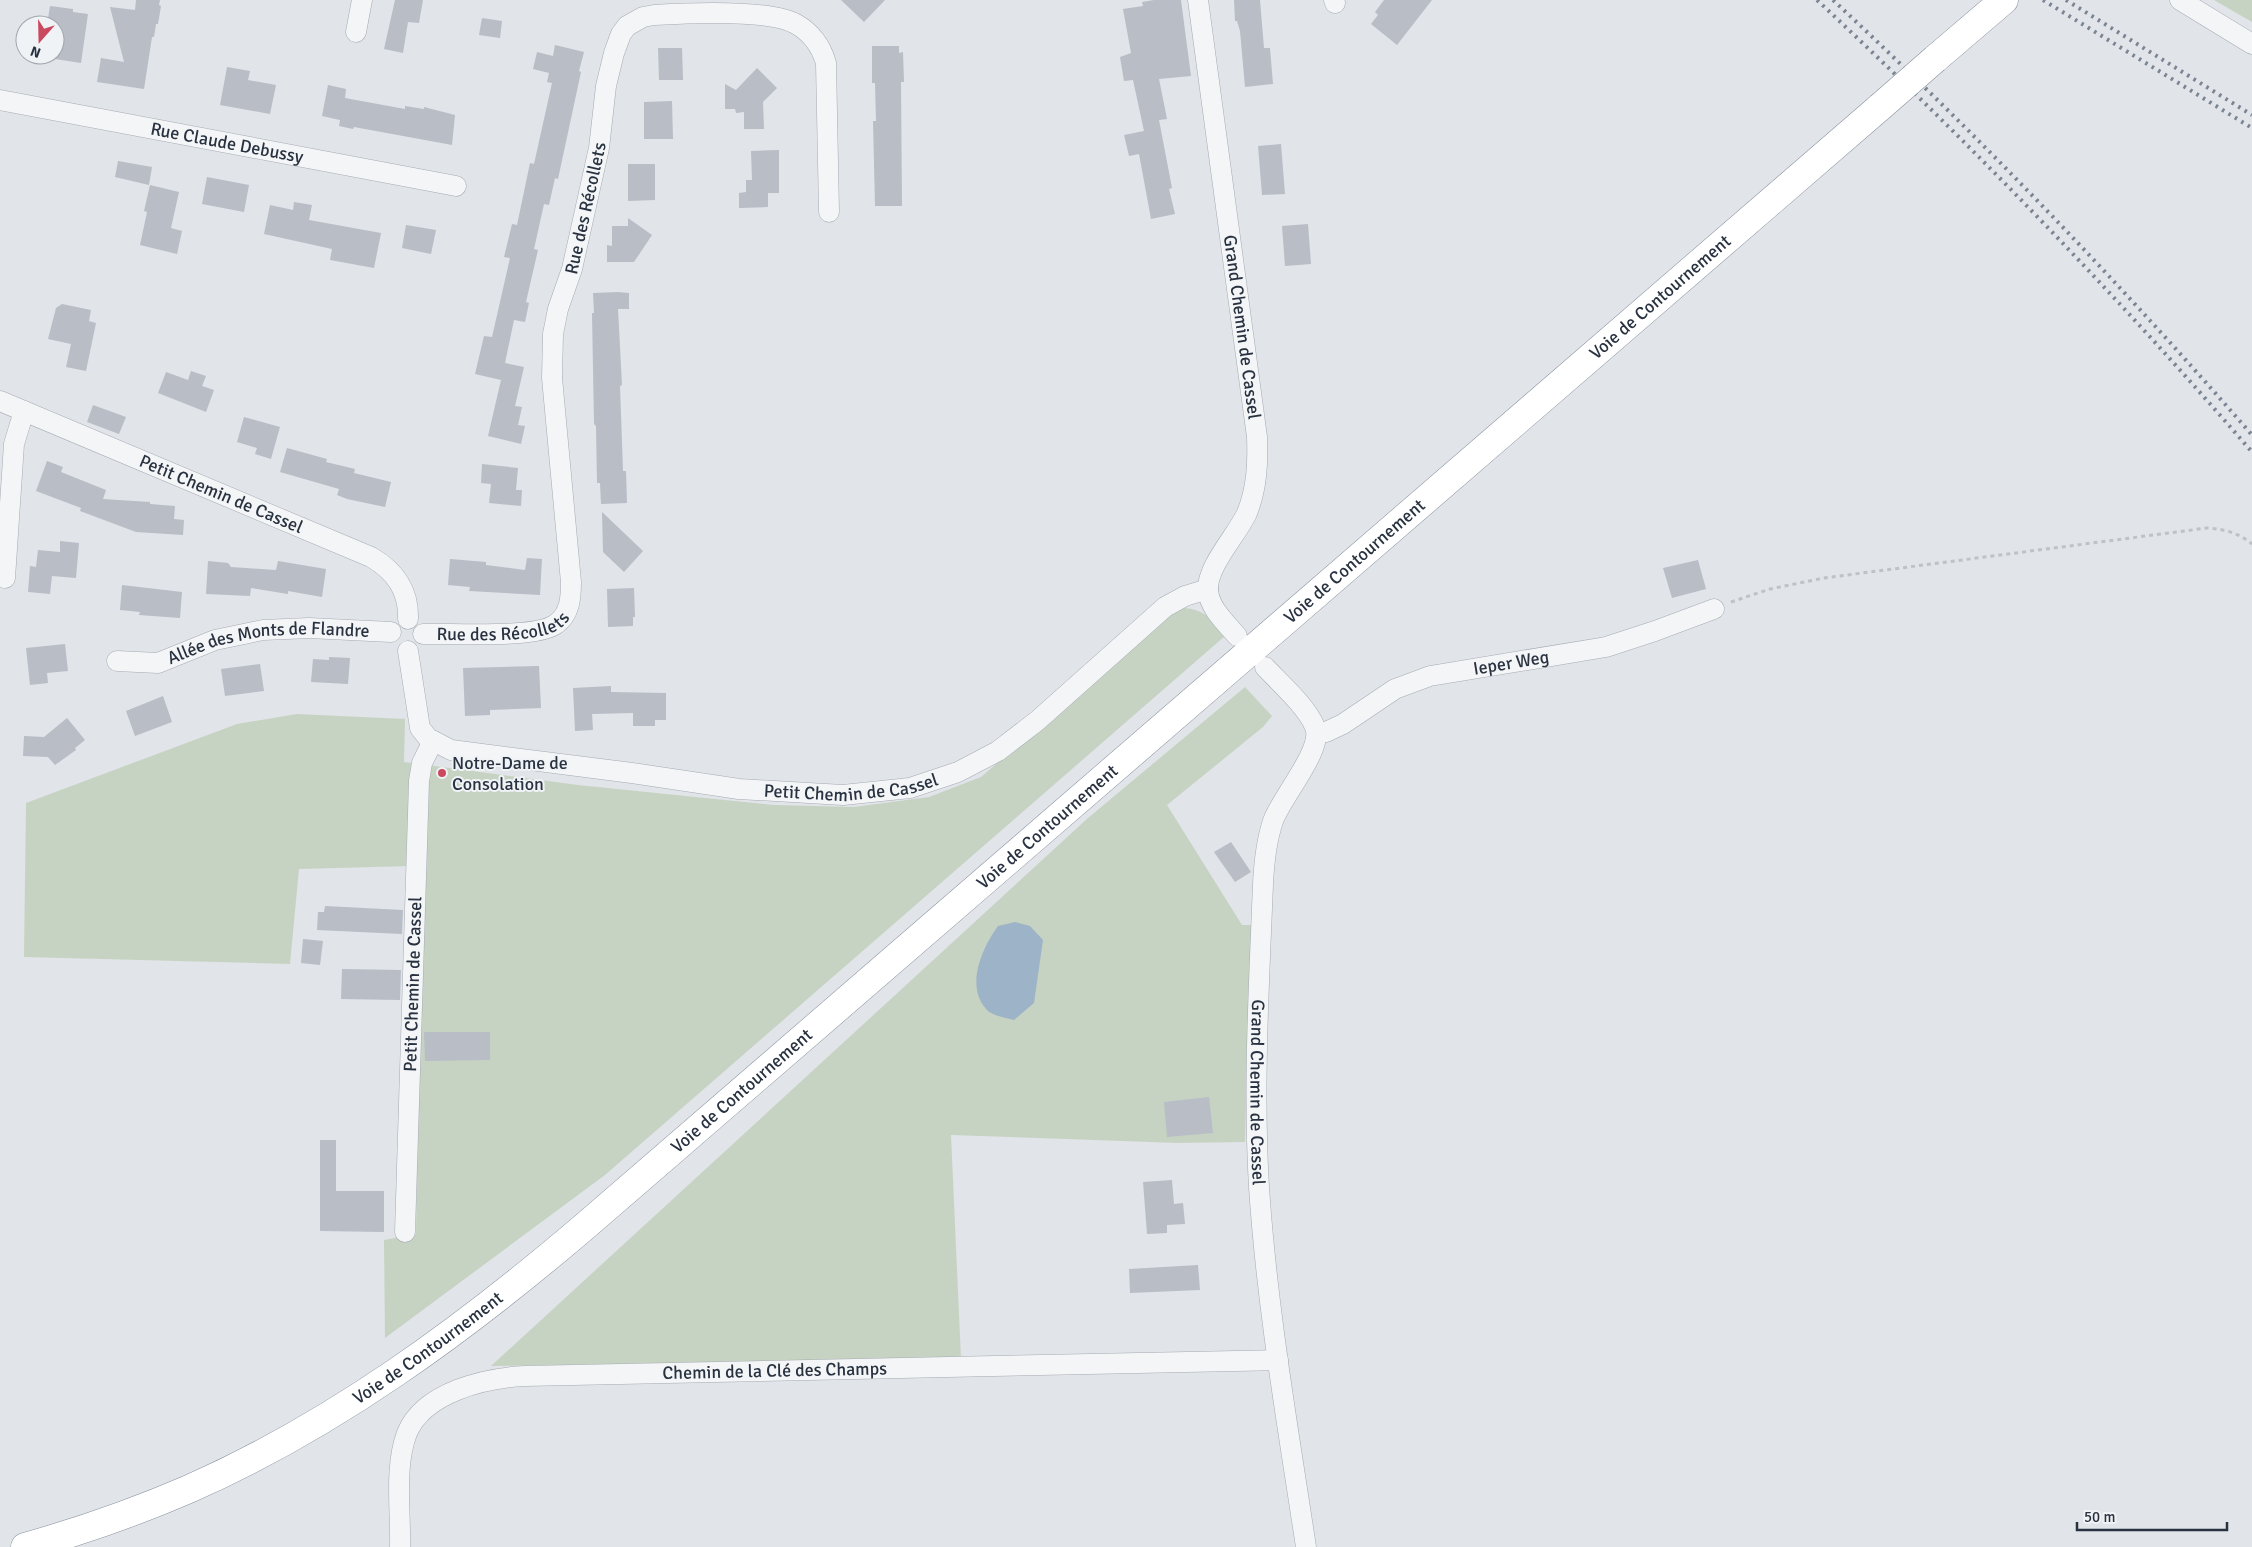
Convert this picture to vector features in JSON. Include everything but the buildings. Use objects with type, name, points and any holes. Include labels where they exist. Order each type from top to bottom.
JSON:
[{"type":"highway","name":"Voie de Contournement","points":[[25,1547],[131,1512],[189,1489],[240,1465],[360,1397],[422,1355],[481,1311],[584,1228],[2004,0]]},
{"type":"street","points":[[356,32],[362,0]]},
{"type":"street","name":"Grand Chemin de Cassel","points":[[1198,0],[1250,373],[1258,453],[1255,486],[1247,511],[1213,571],[1208,589]]},
{"type":"street","points":[[2180,0],[2252,44]]},
{"type":"street","name":"Rue des Récollets","points":[[423,634],[536,632],[556,624],[570,603],[571,582],[552,378],[553,334],[558,309],[572,269],[600,148],[611,64],[617,43],[627,26],[643,17],[654,15],[731,14],[786,20],[809,34],[820,46],[826,63],[829,212]]},
{"type":"street","name":"Rue Claude Debussy","points":[[0,100],[456,186]]},
{"type":"street","name":"Petit Chemin de Cassel","points":[[0,401],[371,557],[389,570],[403,587],[407,598],[408,619]]},
{"type":"street","points":[[5,578],[4,526],[14,444],[24,411]]},
{"type":"street","points":[[1208,589],[1213,607],[1237,636]]},
{"type":"street","name":"Petit Chemin de Cassel","points":[[408,651],[418,723],[423,733],[433,742],[456,752],[632,773],[739,789],[843,794],[910,788],[950,775],[985,759],[1037,720],[1165,607],[1194,592],[1208,589]]},
{"type":"street","name":"Ieper Weg","points":[[1317,733],[1326,732],[1343,724],[1395,689],[1430,676],[1606,647],[1655,631],[1714,608]]},
{"type":"street","points":[[408,619],[418,624],[423,634],[419,645],[408,651],[399,649],[394,644],[391,632],[397,622],[408,619]]},
{"type":"street","name":"Allée des Monts de Flandre","points":[[117,661],[158,663],[215,640],[263,630],[309,628],[391,632]]},
{"type":"street","points":[[1266,668],[1307,713],[1317,733]]},
{"type":"street","name":"Grand Chemin de Cassel","points":[[1306,1547],[1278,1360],[1263,1237],[1258,1168],[1257,1070],[1263,871],[1268,839],[1277,812],[1314,751],[1317,733]]},
{"type":"street","name":"Petit Chemin de Cassel","points":[[406,1232],[419,781],[422,763],[433,742]]},
{"type":"street","name":"Chemin de la Clé des Champs","points":[[400,1547],[401,1468],[404,1446],[411,1425],[427,1408],[450,1393],[481,1381],[525,1376],[1278,1360]]},
{"type":"path","points":[[1714,608],[1770,589],[1815,580],[2207,528],[2228,531],[2252,544]]},
{"type":"green space","points":[[2214,0],[2252,0],[2252,22]]},
{"type":"green space","points":[[1184,608],[1198,611],[1208,617],[1225,636],[605,1175],[385,1338],[384,1240],[416,1234],[419,1024],[411,866],[299,869],[290,964],[24,957],[26,803],[237,724],[297,714],[405,719],[404,762],[578,785],[774,805],[854,807],[929,797],[981,777],[1170,614]]},
{"type":"green space","points":[[1245,687],[1272,716],[1263,727],[1167,805],[1242,925],[1253,925],[1245,1142],[1178,1143],[951,1135],[961,1359],[491,1366],[1088,818]]},
{"type":"water","points":[[1015,922],[1030,926],[1043,940],[1034,1003],[1014,1020],[997,1016],[988,1011],[981,1002],[976,980],[981,956],[998,926]]},
{"type":"railway","points":[[1817,0],[1986,164],[2040,220],[2148,334],[2252,452]]},
{"type":"railway","points":[[1833,0],[1942,104],[2048,212],[2152,322],[2252,435]]},
{"type":"railway","points":[[2043,0],[2252,128]]},
{"type":"railway","points":[[2066,0],[2252,115]]},
{"type":"place","name":"Notre-Dame de Consolation","points":[[442,773]]}]
